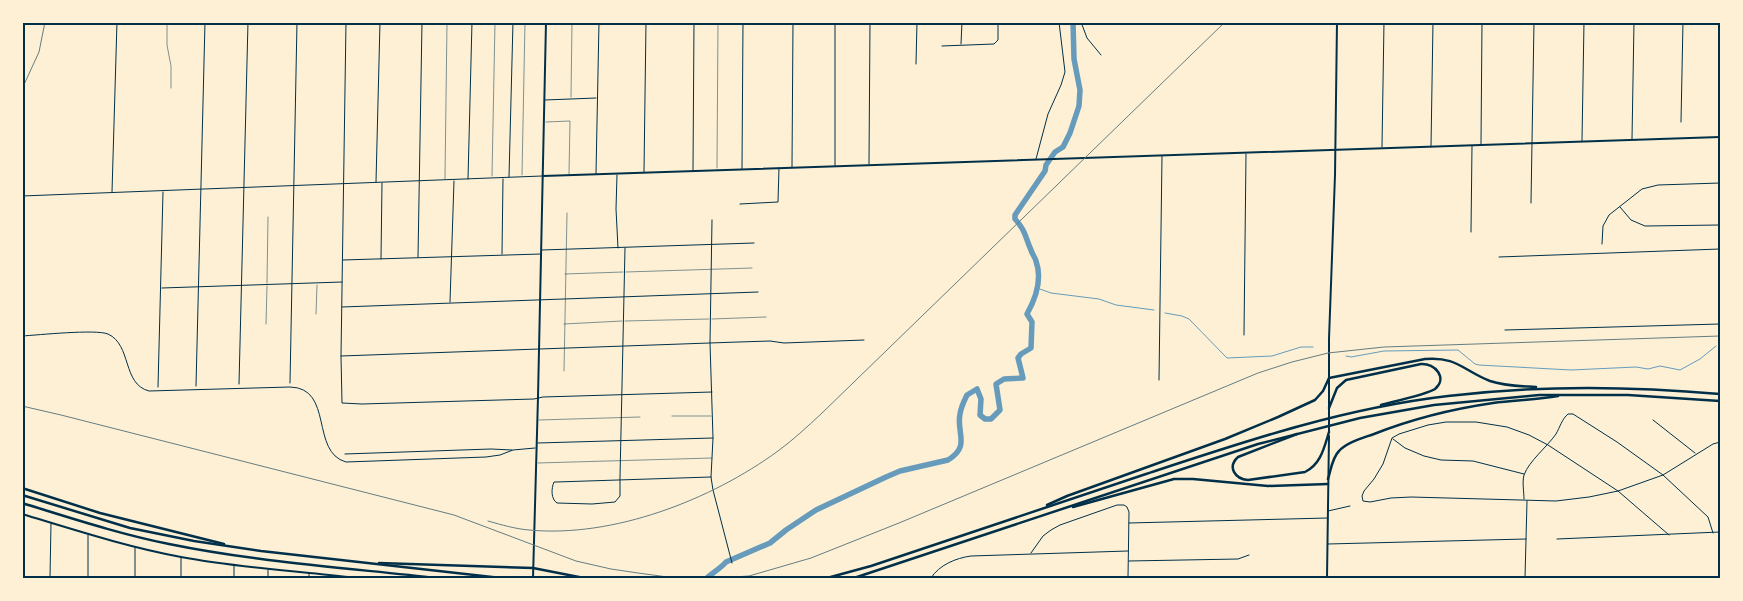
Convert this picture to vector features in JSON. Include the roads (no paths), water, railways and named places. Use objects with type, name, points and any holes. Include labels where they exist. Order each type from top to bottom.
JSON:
[{"type":"highway","points":[[1034,511],[1067,496],[1225,439],[1286,414],[1317,398],[1323,391],[1329,378],[1438,358],[1456,363],[1478,376],[1496,383],[1547,388]]},
{"type":"highway","points":[[1329,409],[1337,388],[1349,379],[1423,364],[1432,365],[1439,372],[1439,384],[1433,390],[1371,408]]},
{"type":"highway","points":[[828,578],[859,570],[1263,435],[1371,408],[1447,396],[1547,388],[1618,387],[1720,394]]},
{"type":"highway","points":[[1328,479],[1335,456],[1342,448],[1396,426],[1427,416],[1468,407],[1568,394]]},
{"type":"highway","points":[[854,578],[1225,454],[1308,430],[1380,414],[1434,405],[1510,397],[1568,394],[1636,395],[1720,401]]},
{"type":"highway","points":[[1308,430],[1238,457],[1233,464],[1235,474],[1240,479],[1248,480],[1305,472],[1318,460],[1329,432]]},
{"type":"highway","points":[[1047,514],[1174,479],[1193,479],[1258,486],[1328,484]]},
{"type":"highway","points":[[22,488],[100,512],[235,548]]},
{"type":"highway","points":[[22,495],[130,528],[194,541],[235,548],[501,578]]},
{"type":"highway","points":[[22,502],[119,532],[178,546],[255,558],[437,578]]},
{"type":"highway","points":[[365,563],[533,568],[584,578]]},
{"type":"highway","points":[[418,576],[428,578]]},
{"type":"street","points":[[112,192],[117,22]]},
{"type":"street","points":[[196,386],[205,22]]},
{"type":"street","points":[[239,384],[248,22]]},
{"type":"street","points":[[290,382],[297,22]]},
{"type":"street","points":[[346,22],[340,356],[342,404],[712,392]]},
{"type":"street","points":[[376,182],[380,22]]},
{"type":"street","points":[[418,257],[422,22]]},
{"type":"street","points":[[468,179],[472,22]]},
{"type":"street","points":[[509,178],[513,22]]},
{"type":"street","points":[[533,578],[540,349],[546,22]]},
{"type":"street","points":[[596,175],[599,22]]},
{"type":"street","points":[[644,173],[646,22]]},
{"type":"street","points":[[693,171],[694,22]]},
{"type":"street","points":[[742,169],[743,22]]},
{"type":"street","points":[[792,168],[793,22]]},
{"type":"street","points":[[834,166],[836,22]]},
{"type":"street","points":[[869,165],[870,22]]},
{"type":"street","points":[[916,22],[916,64]]},
{"type":"street","points":[[961,46],[962,22]]},
{"type":"street","points":[[1036,160],[1036,154],[1049,111],[1064,75],[1059,22]]},
{"type":"street","points":[[1081,22],[1087,38],[1101,55]]},
{"type":"street","points":[[1327,578],[1329,339],[1337,22]]},
{"type":"street","points":[[1382,148],[1384,22]]},
{"type":"street","points":[[1432,147],[1433,22]]},
{"type":"street","points":[[1480,145],[1482,22]]},
{"type":"street","points":[[1531,204],[1534,22]]},
{"type":"street","points":[[1582,141],[1584,22]]},
{"type":"street","points":[[1632,140],[1634,22]]},
{"type":"street","points":[[1681,122],[1683,22]]},
{"type":"street","points":[[942,46],[992,45],[998,40],[998,23],[1018,23]]},
{"type":"street","points":[[544,100],[597,98]]},
{"type":"street","points":[[22,196],[569,175],[1720,137]]},
{"type":"street","points":[[1471,232],[1472,145]]},
{"type":"street","points":[[1244,335],[1246,152]]},
{"type":"street","points":[[1159,380],[1162,155]]},
{"type":"street","points":[[740,204],[778,201],[779,168]]},
{"type":"street","points":[[617,174],[618,248]]},
{"type":"street","points":[[502,254],[504,178]]},
{"type":"street","points":[[450,303],[454,180]]},
{"type":"street","points":[[381,259],[382,182]]},
{"type":"street","points":[[1602,244],[1603,226],[1611,212],[1642,189],[1652,185],[1720,183]]},
{"type":"street","points":[[158,387],[163,191]]},
{"type":"street","points":[[1619,206],[1631,220],[1645,226],[1720,224]]},
{"type":"street","points":[[712,220],[710,343],[713,438],[711,478],[732,563]]},
{"type":"street","points":[[542,250],[754,243]]},
{"type":"street","points":[[626,248],[622,394],[622,418],[621,440],[621,460],[620,479],[620,496],[618,500],[612,502],[557,503],[553,498],[552,485],[554,482],[620,479],[711,478]]},
{"type":"street","points":[[1499,257],[1720,249]]},
{"type":"street","points":[[342,260],[541,254]]},
{"type":"street","points":[[161,288],[342,282]]},
{"type":"street","points":[[342,306],[758,292]]},
{"type":"street","points":[[1505,330],[1720,324]]},
{"type":"street","points":[[22,336],[95,333],[110,335],[119,344],[134,382],[139,387],[148,391],[290,387],[303,390],[308,392],[315,403],[331,453],[338,460],[346,462],[486,457],[500,455],[513,450]]},
{"type":"street","points":[[340,356],[770,341],[784,343],[864,340]]},
{"type":"street","points":[[1525,578],[1524,475],[1528,467],[1548,445],[1564,417],[1568,414],[1577,416],[1593,426],[1663,475],[1708,517],[1713,532]]},
{"type":"street","points":[[1653,420],[1696,454]]},
{"type":"street","points":[[1669,535],[1618,491],[1548,445],[1529,435],[1507,427],[1476,422],[1446,422],[1428,425],[1392,438],[1383,464],[1362,494],[1363,501],[1370,502],[1411,497],[1571,500],[1618,491],[1663,475],[1713,444],[1720,442]]},
{"type":"street","points":[[537,443],[713,438]]},
{"type":"street","points":[[1392,438],[1404,448],[1424,456],[1441,460],[1473,461],[1524,475]]},
{"type":"street","points":[[345,454],[537,448]]},
{"type":"street","points":[[1031,554],[1043,536],[1060,524],[1117,505],[1126,506],[1129,512],[1128,578]]},
{"type":"street","points":[[1328,511],[1350,506]]},
{"type":"street","points":[[22,514],[135,547],[181,557],[234,566],[356,578]]},
{"type":"street","points":[[1129,523],[1328,518]]},
{"type":"street","points":[[50,578],[51,523]]},
{"type":"street","points":[[1558,539],[1720,532]]},
{"type":"street","points":[[88,534],[88,578]]},
{"type":"street","points":[[1327,544],[1526,539]]},
{"type":"street","points":[[135,547],[135,578]]},
{"type":"street","points":[[931,578],[950,562],[960,557],[1128,551]]},
{"type":"street","points":[[1129,561],[1238,559],[1249,555]]},
{"type":"street","points":[[181,557],[181,578]]},
{"type":"street","points":[[234,566],[234,578]]},
{"type":"street","points":[[268,569],[268,578]]},
{"type":"street","points":[[309,573],[309,578]]},
{"type":"lane","points":[[167,22],[171,88]]},
{"type":"lane","points":[[445,180],[447,22]]},
{"type":"lane","points":[[492,178],[495,22]]},
{"type":"lane","points":[[522,177],[525,22]]},
{"type":"lane","points":[[571,99],[572,22]]},
{"type":"lane","points":[[717,170],[718,22]]},
{"type":"lane","points":[[544,122],[570,121],[569,175]]},
{"type":"lane","points":[[564,371],[567,212]]},
{"type":"lane","points":[[266,324],[268,217]]},
{"type":"lane","points":[[565,274],[752,268]]},
{"type":"lane","points":[[316,314],[317,283]]},
{"type":"lane","points":[[564,324],[766,317]]},
{"type":"lane","points":[[672,416],[712,416]]},
{"type":"lane","points":[[538,420],[640,417]]},
{"type":"lane","points":[[536,463],[712,458]]},
{"type":"waterway","points":[[707,578],[726,562],[770,543],[816,510],[900,471],[948,460],[955,455],[961,444],[959,421],[962,406],[967,395],[977,389],[981,399],[980,415],[985,419],[991,419],[1000,410],[996,384],[1004,379],[1023,378],[1018,358],[1031,348],[1032,322],[1027,314],[1035,295],[1038,268],[1023,231],[1015,219],[1015,215],[1045,171],[1046,165],[1055,152],[1063,147],[1079,106],[1080,90],[1074,59],[1073,22]]},
{"type":"waterway","points":[[1037,288],[1051,293],[1099,299],[1116,305],[1154,310]]},
{"type":"waterway","points":[[1165,313],[1189,319],[1227,358],[1272,356],[1301,347],[1313,347]]},
{"type":"waterway","points":[[1346,356],[1351,357],[1384,351],[1458,350],[1475,364],[1479,365],[1571,370],[1636,367],[1648,369],[1660,366],[1680,370],[1700,359],[1716,346]]},
{"type":"railway","points":[[22,89],[39,52],[45,22]]},
{"type":"railway","points":[[488,521],[524,529],[561,531],[594,528],[660,512],[692,500],[752,469],[795,438],[821,414],[1225,22]]},
{"type":"railway","points":[[22,406],[454,515],[576,561],[611,569],[675,578],[716,578],[749,576],[811,558],[1258,373],[1328,353],[1384,347],[1720,336]]}]
